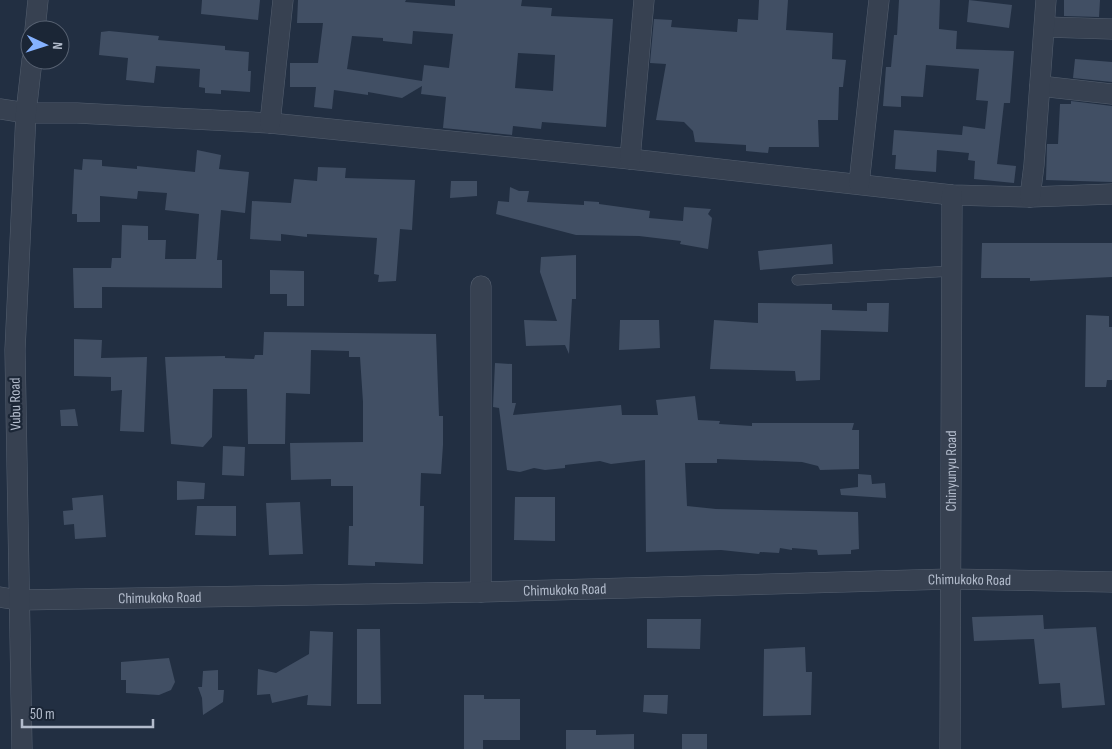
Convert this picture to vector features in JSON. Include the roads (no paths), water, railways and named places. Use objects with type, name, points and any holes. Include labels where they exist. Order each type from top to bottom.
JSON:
[{"type":"street","points":[[36,20],[38,0]]},
{"type":"street","points":[[270,123],[283,0]]},
{"type":"street","points":[[630,159],[644,0]]},
{"type":"street","points":[[859,184],[879,0]]},
{"type":"street","points":[[1030,197],[1046,0]]},
{"type":"street","points":[[1045,27],[1112,29]]},
{"type":"street","name":"Vubu Road","points":[[22,749],[9,599],[15,350],[26,113],[31,70]]},
{"type":"street","points":[[1040,86],[1112,94]]},
{"type":"street","points":[[0,109],[26,113],[78,113],[270,123],[630,159],[952,195],[1030,197],[1112,194]]},
{"type":"street","name":"Chinyunyu Road","points":[[950,749],[952,195]]},
{"type":"street","points":[[481,286],[481,592]]},
{"type":"street","name":"Chimukoko Road","points":[[9,599],[481,592],[950,579],[1112,582]]},
{"type":"lane","points":[[797,280],[952,271]]}]
